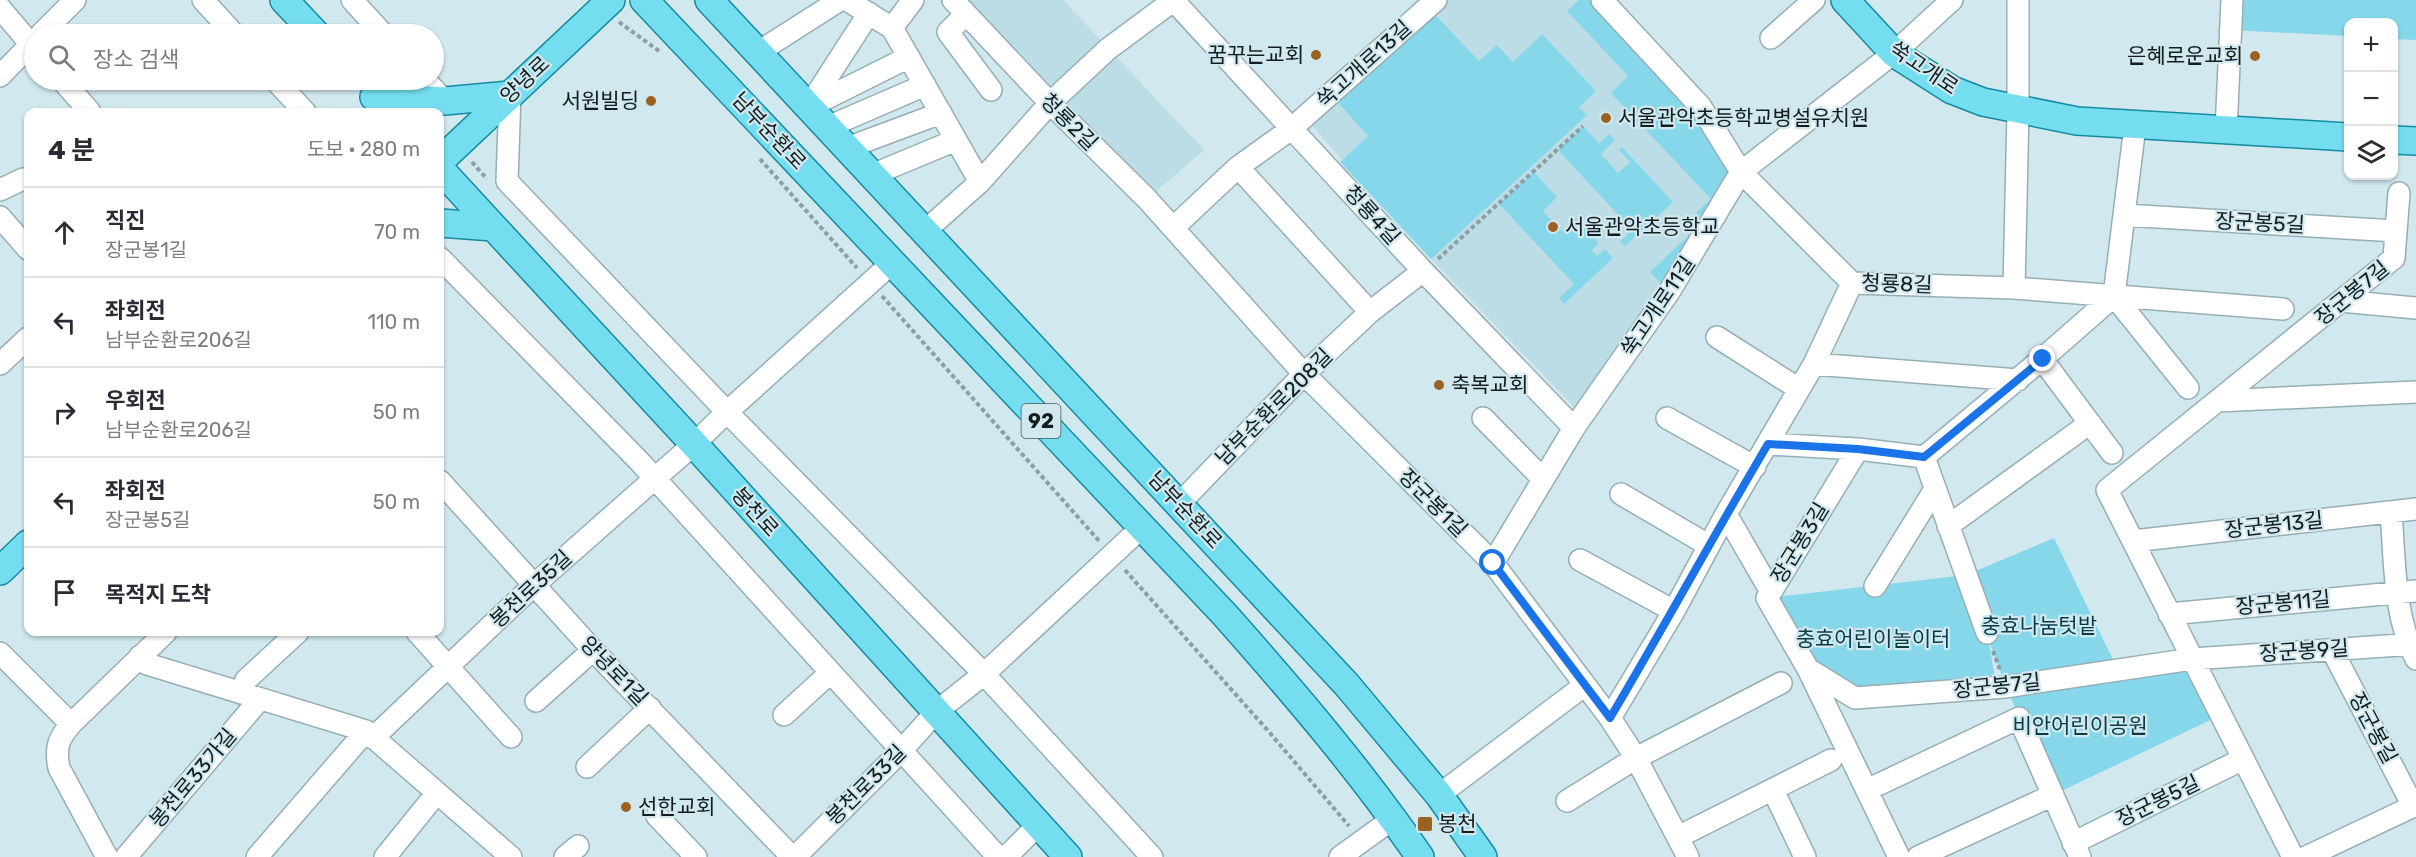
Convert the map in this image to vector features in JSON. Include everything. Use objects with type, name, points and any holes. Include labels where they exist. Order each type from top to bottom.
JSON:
[{"type":"main road","points":[[284,0],[307,24]]},
{"type":"main road","name":"남부순환로","points":[[644,0],[1225,615],[1315,717],[1394,818],[1420,857]]},
{"type":"main road","name":"남부순환로","points":[[709,0],[1347,685],[1439,795],[1483,857]]},
{"type":"main road","name":"쑥고개로","points":[[1845,0],[1894,53],[1952,90],[1983,102],[2018,111],[2077,121],[2344,137]]},
{"type":"main road","name":"양녕로","points":[[444,156],[607,4]]},
{"type":"main road","points":[[374,96],[445,101],[510,95]]},
{"type":"main road","points":[[2398,140],[2416,141]]},
{"type":"main road","name":"봉천로","points":[[444,173],[694,444],[1068,857]]},
{"type":"main road","points":[[444,223],[493,227]]},
{"type":"main road","points":[[1086,469],[1092,474],[1107,477],[1120,470],[1125,456],[1121,442]]},
{"type":"main road","points":[[0,570],[24,548]]},
{"type":"street","points":[[52,24],[75,0]]},
{"type":"street","points":[[203,0],[225,24]]},
{"type":"street","points":[[352,0],[375,24]]},
{"type":"street","points":[[757,53],[840,0]]},
{"type":"street","points":[[847,0],[892,28],[980,182]]},
{"type":"street","points":[[892,28],[913,0]]},
{"type":"street","points":[[925,231],[980,182],[1050,103],[1108,49],[1173,0]]},
{"type":"street","name":"청룡4길","points":[[1173,0],[1291,129],[1362,202],[1423,271],[1574,428]]},
{"type":"street","name":"쑥고개로13길","points":[[1291,129],[1437,0]]},
{"type":"street","name":"청룡8길","points":[[1602,0],[1701,107],[1742,172],[1852,283],[2014,288],[2283,309]]},
{"type":"street","points":[[1771,38],[1814,0]]},
{"type":"street","name":"쑥고개로11길","points":[[1493,563],[1574,428],[1669,292],[1742,172],[1894,53],[1952,0]]},
{"type":"street","points":[[2014,288],[2018,0]]},
{"type":"street","points":[[2226,131],[2232,0]]},
{"type":"street","name":"청룡2길","points":[[991,90],[948,32],[959,7],[1173,228],[1304,374]]},
{"type":"street","points":[[0,8],[24,31]]},
{"type":"street","points":[[809,107],[869,13]]},
{"type":"street","points":[[0,76],[24,53]]},
{"type":"street","points":[[809,107],[909,57]]},
{"type":"street","points":[[828,127],[925,85]]},
{"type":"street","points":[[71,90],[86,108]]},
{"type":"street","points":[[284,90],[300,108]]},
{"type":"street","points":[[435,90],[445,101]]},
{"type":"street","points":[[510,95],[507,182],[727,412],[984,674],[1152,857]]},
{"type":"street","points":[[847,148],[941,113]]},
{"type":"street","points":[[1768,444],[1858,449],[1924,457],[2043,359],[2114,296],[2135,126]]},
{"type":"street","points":[[1173,228],[1238,167],[1291,129]]},
{"type":"street","points":[[872,175],[956,140]]},
{"type":"street","points":[[1238,167],[1370,312]]},
{"type":"street","points":[[0,190],[24,179]]},
{"type":"street","name":"장군봉7길","points":[[2292,857],[2107,490],[2394,258],[2399,193]]},
{"type":"street","name":"장군봉5길","points":[[2124,215],[2396,231]]},
{"type":"street","points":[[0,217],[24,244]]},
{"type":"street","points":[[444,262],[654,478],[900,752],[998,857]]},
{"type":"street","points":[[694,444],[892,264]]},
{"type":"street","name":"남부순환로208길","points":[[1179,504],[1304,374],[1370,312],[1423,271]]},
{"type":"street","points":[[1610,718],[1674,611],[1708,545],[1814,364],[1852,283]]},
{"type":"street","points":[[2114,296],[2188,388]]},
{"type":"street","points":[[2341,301],[2416,308]]},
{"type":"street","points":[[1717,336],[1800,389]]},
{"type":"street","points":[[0,364],[24,342]]},
{"type":"street","points":[[2043,359],[2112,453]]},
{"type":"street","points":[[1814,364],[2018,380]]},
{"type":"street","name":"장군봉1길","points":[[1304,374],[1493,563],[1610,718],[1636,758],[1688,857]]},
{"type":"street","points":[[2217,401],[2416,393]]},
{"type":"street","points":[[1667,417],[1755,467]]},
{"type":"street","points":[[1483,418],[1543,479]]},
{"type":"street","points":[[1948,526],[2090,423]]},
{"type":"street","name":"봉천로35길","points":[[370,734],[448,667],[534,585],[694,444]]},
{"type":"street","name":"장군봉3길","points":[[1726,514],[1771,592],[1858,449]]},
{"type":"street","points":[[1924,457],[1986,633]]},
{"type":"street","name":"양녕로1길","points":[[444,486],[593,650],[793,857]]},
{"type":"street","points":[[1875,586],[1935,489]]},
{"type":"street","points":[[1621,494],[1708,545]]},
{"type":"street","name":"장군봉13길","points":[[2133,541],[2416,509]]},
{"type":"street","points":[[2391,512],[2406,592],[2413,649]]},
{"type":"street","points":[[936,712],[984,674],[1141,528]]},
{"type":"street","points":[[1580,560],[1674,611]]},
{"type":"street","name":"장군봉11길","points":[[2169,614],[2406,592]]},
{"type":"street","name":"장군봉3길","points":[[1767,598],[1808,669],[1899,857]]},
{"type":"street","points":[[106,857],[59,768],[57,744],[71,724],[162,636]]},
{"type":"street","name":"봉천로33가길","points":[[126,857],[250,696],[246,680],[294,636]]},
{"type":"street","points":[[421,636],[511,737]]},
{"type":"street","name":"장군봉9길","points":[[2192,659],[2332,650],[2413,649]]},
{"type":"street","points":[[536,701],[593,650]]},
{"type":"street","name":"장군봉길","points":[[2306,857],[2415,805],[2332,650]]},
{"type":"street","points":[[0,653],[71,724]]},
{"type":"street","points":[[140,656],[147,664],[370,734],[502,854]]},
{"type":"street","name":"장군봉7길","points":[[1808,669],[1855,698],[2006,687],[2192,659]]},
{"type":"street","points":[[784,715],[830,673]]},
{"type":"street","points":[[1567,801],[1636,758],[1781,683]]},
{"type":"street","points":[[1439,795],[1585,685]]},
{"type":"street","points":[[587,767],[650,708]]},
{"type":"street","name":"봉천로33길","points":[[793,857],[900,752],[936,712]]},
{"type":"street","name":"장군봉5길","points":[[1867,790],[2019,718],[2077,850],[2243,759]]},
{"type":"street","points":[[256,857],[370,734]]},
{"type":"street","points":[[1678,837],[1831,760]]},
{"type":"street","points":[[1773,790],[1804,857]]},
{"type":"street","points":[[385,857],[436,794]]},
{"type":"street","points":[[1918,857],[2053,795]]},
{"type":"street","points":[[657,816],[696,857]]},
{"type":"street","points":[[1340,857],[1394,818]]},
{"type":"street","points":[[1005,857],[1038,825]]},
{"type":"path","points":[[607,4],[663,54]]},
{"type":"path","points":[[1423,271],[1583,126]]},
{"type":"path","points":[[759,159],[1262,724],[1361,842]]},
{"type":"shaded area","points":[[954,0],[1063,0],[1204,150],[1147,199]]},
{"type":"shaded area","name":"서울관악초등학교","points":[[1440,0],[1598,0],[1742,160],[1584,417],[1431,259],[1307,120]]},
{"type":"green space","points":[[1579,0],[1600,0],[1748,161],[1665,288],[1650,272],[1690,234],[1683,225],[1711,199],[1611,93],[1628,76],[1567,11]]},
{"type":"green space","points":[[2232,0],[2416,0],[2416,40],[2398,39],[2398,18],[2344,18],[2344,36],[2231,30]]},
{"type":"green space","points":[[1429,8],[1479,61],[1497,45],[1513,62],[1542,34],[1596,91],[1579,107],[1587,115],[1431,259],[1340,162],[1368,136],[1332,96]]},
{"type":"green space","points":[[1583,126],[1599,143],[1609,134],[1615,140],[1601,154],[1618,173],[1630,162],[1619,150],[1622,147],[1673,202],[1625,246],[1620,241],[1632,230],[1558,150]]},
{"type":"green space","points":[[1534,172],[1557,197],[1543,211],[1562,231],[1576,218],[1599,243],[1591,251],[1597,256],[1605,249],[1613,258],[1564,304],[1559,298],[1574,284],[1499,204]]},
{"type":"green space","points":[[2054,538],[2118,670],[2192,659],[2221,715],[2053,795],[2006,687],[1988,638],[1995,677],[1859,694],[1812,665],[1767,598],[1966,575]]},
{"type":"place","name":"꿈꾸는교회","points":[[1316,55]]},
{"type":"place","name":"은혜로운교회","points":[[2255,56]]},
{"type":"place","name":"서원빌딩","points":[[651,101]]},
{"type":"place","name":"서울관악초등학교병설유치원","points":[[1606,118]]},
{"type":"place","name":"서울관악초등학교","points":[[1553,227]]},
{"type":"place","name":"축복교회","points":[[1439,385]]},
{"type":"place","name":"선한교회","points":[[626,807]]},
{"type":"place","name":"봉천","points":[[1425,824]]},
{"type":"route","points":[[1493,563],[1610,718],[1674,611],[1708,545],[1768,444],[1858,449],[1924,457],[2043,359]]},
{"type":"park label","name":"충효나눔텃밭","points":[[2039,626]]},
{"type":"park label","name":"충효어린이놀이터","points":[[1873,639]]},
{"type":"park label","name":"비안어린이공원","points":[[2080,726]]}]
